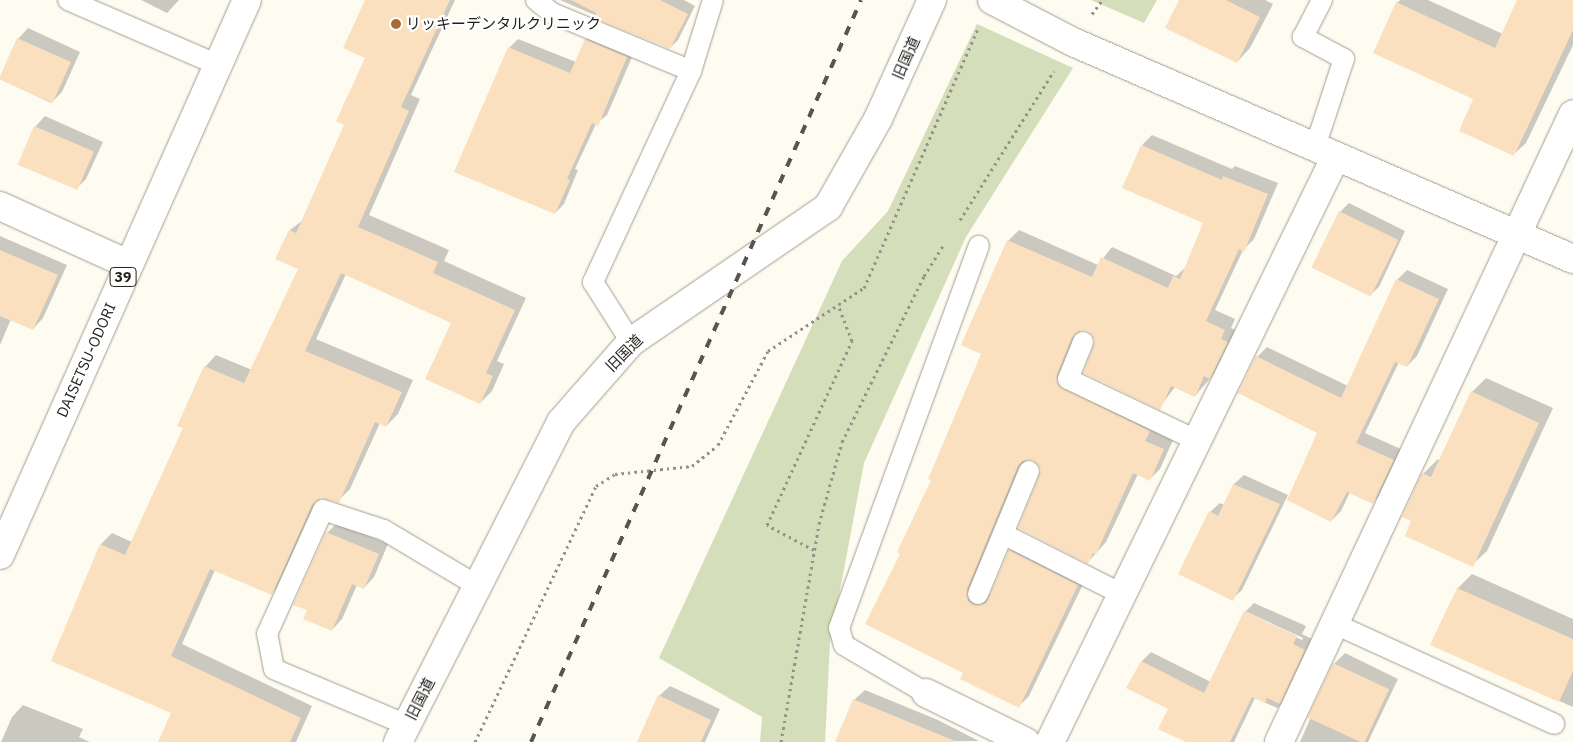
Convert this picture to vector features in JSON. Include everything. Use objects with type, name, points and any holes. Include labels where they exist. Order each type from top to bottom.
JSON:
[{"type":"main road","name":"DAISETSU-ODORI","points":[[0,555],[247,0]]},
{"type":"main road","name":"旧国道","points":[[402,734],[561,422],[631,342],[828,208],[878,118],[932,0]]},
{"type":"main road","points":[[992,0],[1072,42],[1573,259]]},
{"type":"main road","points":[[1279,742],[1573,114]]},
{"type":"main road","points":[[1050,742],[1198,440],[1325,151]]},
{"type":"main road","points":[[0,206],[128,264]]},
{"type":"main road","points":[[926,693],[1021,741]]},
{"type":"lane","points":[[68,0],[218,65]]},
{"type":"lane","points":[[536,0],[552,13],[691,71]]},
{"type":"lane","points":[[631,342],[593,282],[691,71],[713,0]]},
{"type":"lane","points":[[1322,0],[1303,37],[1344,59],[1325,151]]},
{"type":"lane","points":[[926,693],[844,644],[839,628],[979,246]]},
{"type":"lane","points":[[1083,342],[1068,379],[1198,440]]},
{"type":"lane","points":[[978,594],[1029,471]]},
{"type":"lane","points":[[402,734],[274,669],[267,634],[324,510],[384,530],[478,586]]},
{"type":"lane","points":[[1003,534],[1122,594]]},
{"type":"lane","points":[[1335,624],[1554,724]]},
{"type":"path","points":[[475,742],[596,486],[615,474],[692,466],[718,445],[768,351],[864,288],[979,27]]},
{"type":"path","points":[[814,550],[768,525],[852,341],[838,305]]},
{"type":"green space","points":[[1091,0],[1157,0],[1144,23]]},
{"type":"green space","points":[[977,24],[1073,68],[966,237],[864,463],[830,643],[825,742],[760,742],[762,717],[659,658],[842,261],[888,211]]},
{"type":"building","points":[[365,0],[450,0],[401,107],[409,111],[358,227],[438,262],[433,273],[515,310],[486,373],[493,376],[480,404],[425,379],[451,323],[341,273],[305,351],[402,392],[386,427],[375,422],[339,503],[321,498],[312,505],[272,595],[210,569],[171,656],[301,718],[290,742],[158,742],[171,713],[51,661],[100,544],[125,555],[183,428],[177,426],[204,366],[244,383],[298,269],[275,259],[289,230],[296,233],[344,125],[336,121],[365,58],[343,48]]},
{"type":"building","points":[[571,0],[660,0],[688,14],[670,49],[594,18],[596,13]]},
{"type":"building","points":[[1179,0],[1226,0],[1260,17],[1237,63],[1165,28]]},
{"type":"building","points":[[1517,0],[1573,0],[1573,30],[1514,156],[1459,131],[1473,99],[1373,53],[1396,2],[1495,48]]},
{"type":"building","points":[[17,38],[71,62],[53,103],[0,80]]},
{"type":"building","points":[[585,39],[627,57],[598,126],[592,123],[567,179],[570,180],[555,214],[454,172],[508,47],[570,73]]},
{"type":"building","points":[[34,126],[94,151],[77,190],[18,165]]},
{"type":"building","points":[[1141,145],[1222,180],[1223,176],[1268,194],[1244,252],[1239,249],[1206,321],[1225,330],[1221,339],[1228,342],[1210,379],[1204,376],[1195,397],[1171,386],[1160,410],[1083,373],[1095,340],[1088,331],[1082,330],[1072,338],[1057,375],[1059,386],[1150,431],[1145,441],[1164,449],[1150,481],[1133,473],[1096,554],[1093,553],[1088,564],[1018,528],[1041,470],[1033,460],[1022,461],[1018,466],[967,589],[968,601],[974,605],[986,603],[1009,550],[1078,585],[1019,708],[960,679],[963,673],[865,624],[900,554],[897,552],[931,480],[928,479],[981,354],[961,345],[1007,240],[1092,277],[1101,257],[1168,288],[1173,276],[1180,279],[1203,223],[1122,188]]},
{"type":"building","points":[[1339,211],[1398,240],[1371,297],[1311,268]]},
{"type":"building","points":[[0,250],[58,275],[33,330],[0,316]]},
{"type":"building","points":[[1396,279],[1439,299],[1407,367],[1395,362],[1356,443],[1394,460],[1373,504],[1347,492],[1331,522],[1287,500],[1317,433],[1238,393],[1256,356],[1341,398]]},
{"type":"building","points":[[1471,391],[1539,423],[1473,567],[1405,536],[1411,521],[1402,517],[1422,473],[1431,477]]},
{"type":"building","points":[[1233,484],[1280,504],[1233,601],[1178,574],[1209,511],[1218,516]]},
{"type":"building","points":[[326,532],[379,554],[364,589],[352,584],[332,631],[303,619],[307,610],[293,605]]},
{"type":"building","points":[[1457,588],[1573,639],[1573,671],[1559,702],[1430,645]]},
{"type":"building","points":[[1244,611],[1297,636],[1293,644],[1305,650],[1280,704],[1267,698],[1265,703],[1252,697],[1230,742],[1186,742],[1158,729],[1168,709],[1126,688],[1141,661],[1204,693]]},
{"type":"building","points":[[1333,663],[1389,689],[1365,742],[1360,742],[1308,717]]},
{"type":"building","points":[[658,695],[711,720],[701,742],[637,742]]},
{"type":"building","points":[[853,699],[955,741],[835,742]]},
{"type":"railway","points":[[531,742],[861,0]]},
{"type":"place","name":"リッキーデンタルクリニック","points":[[396,24]]}]
